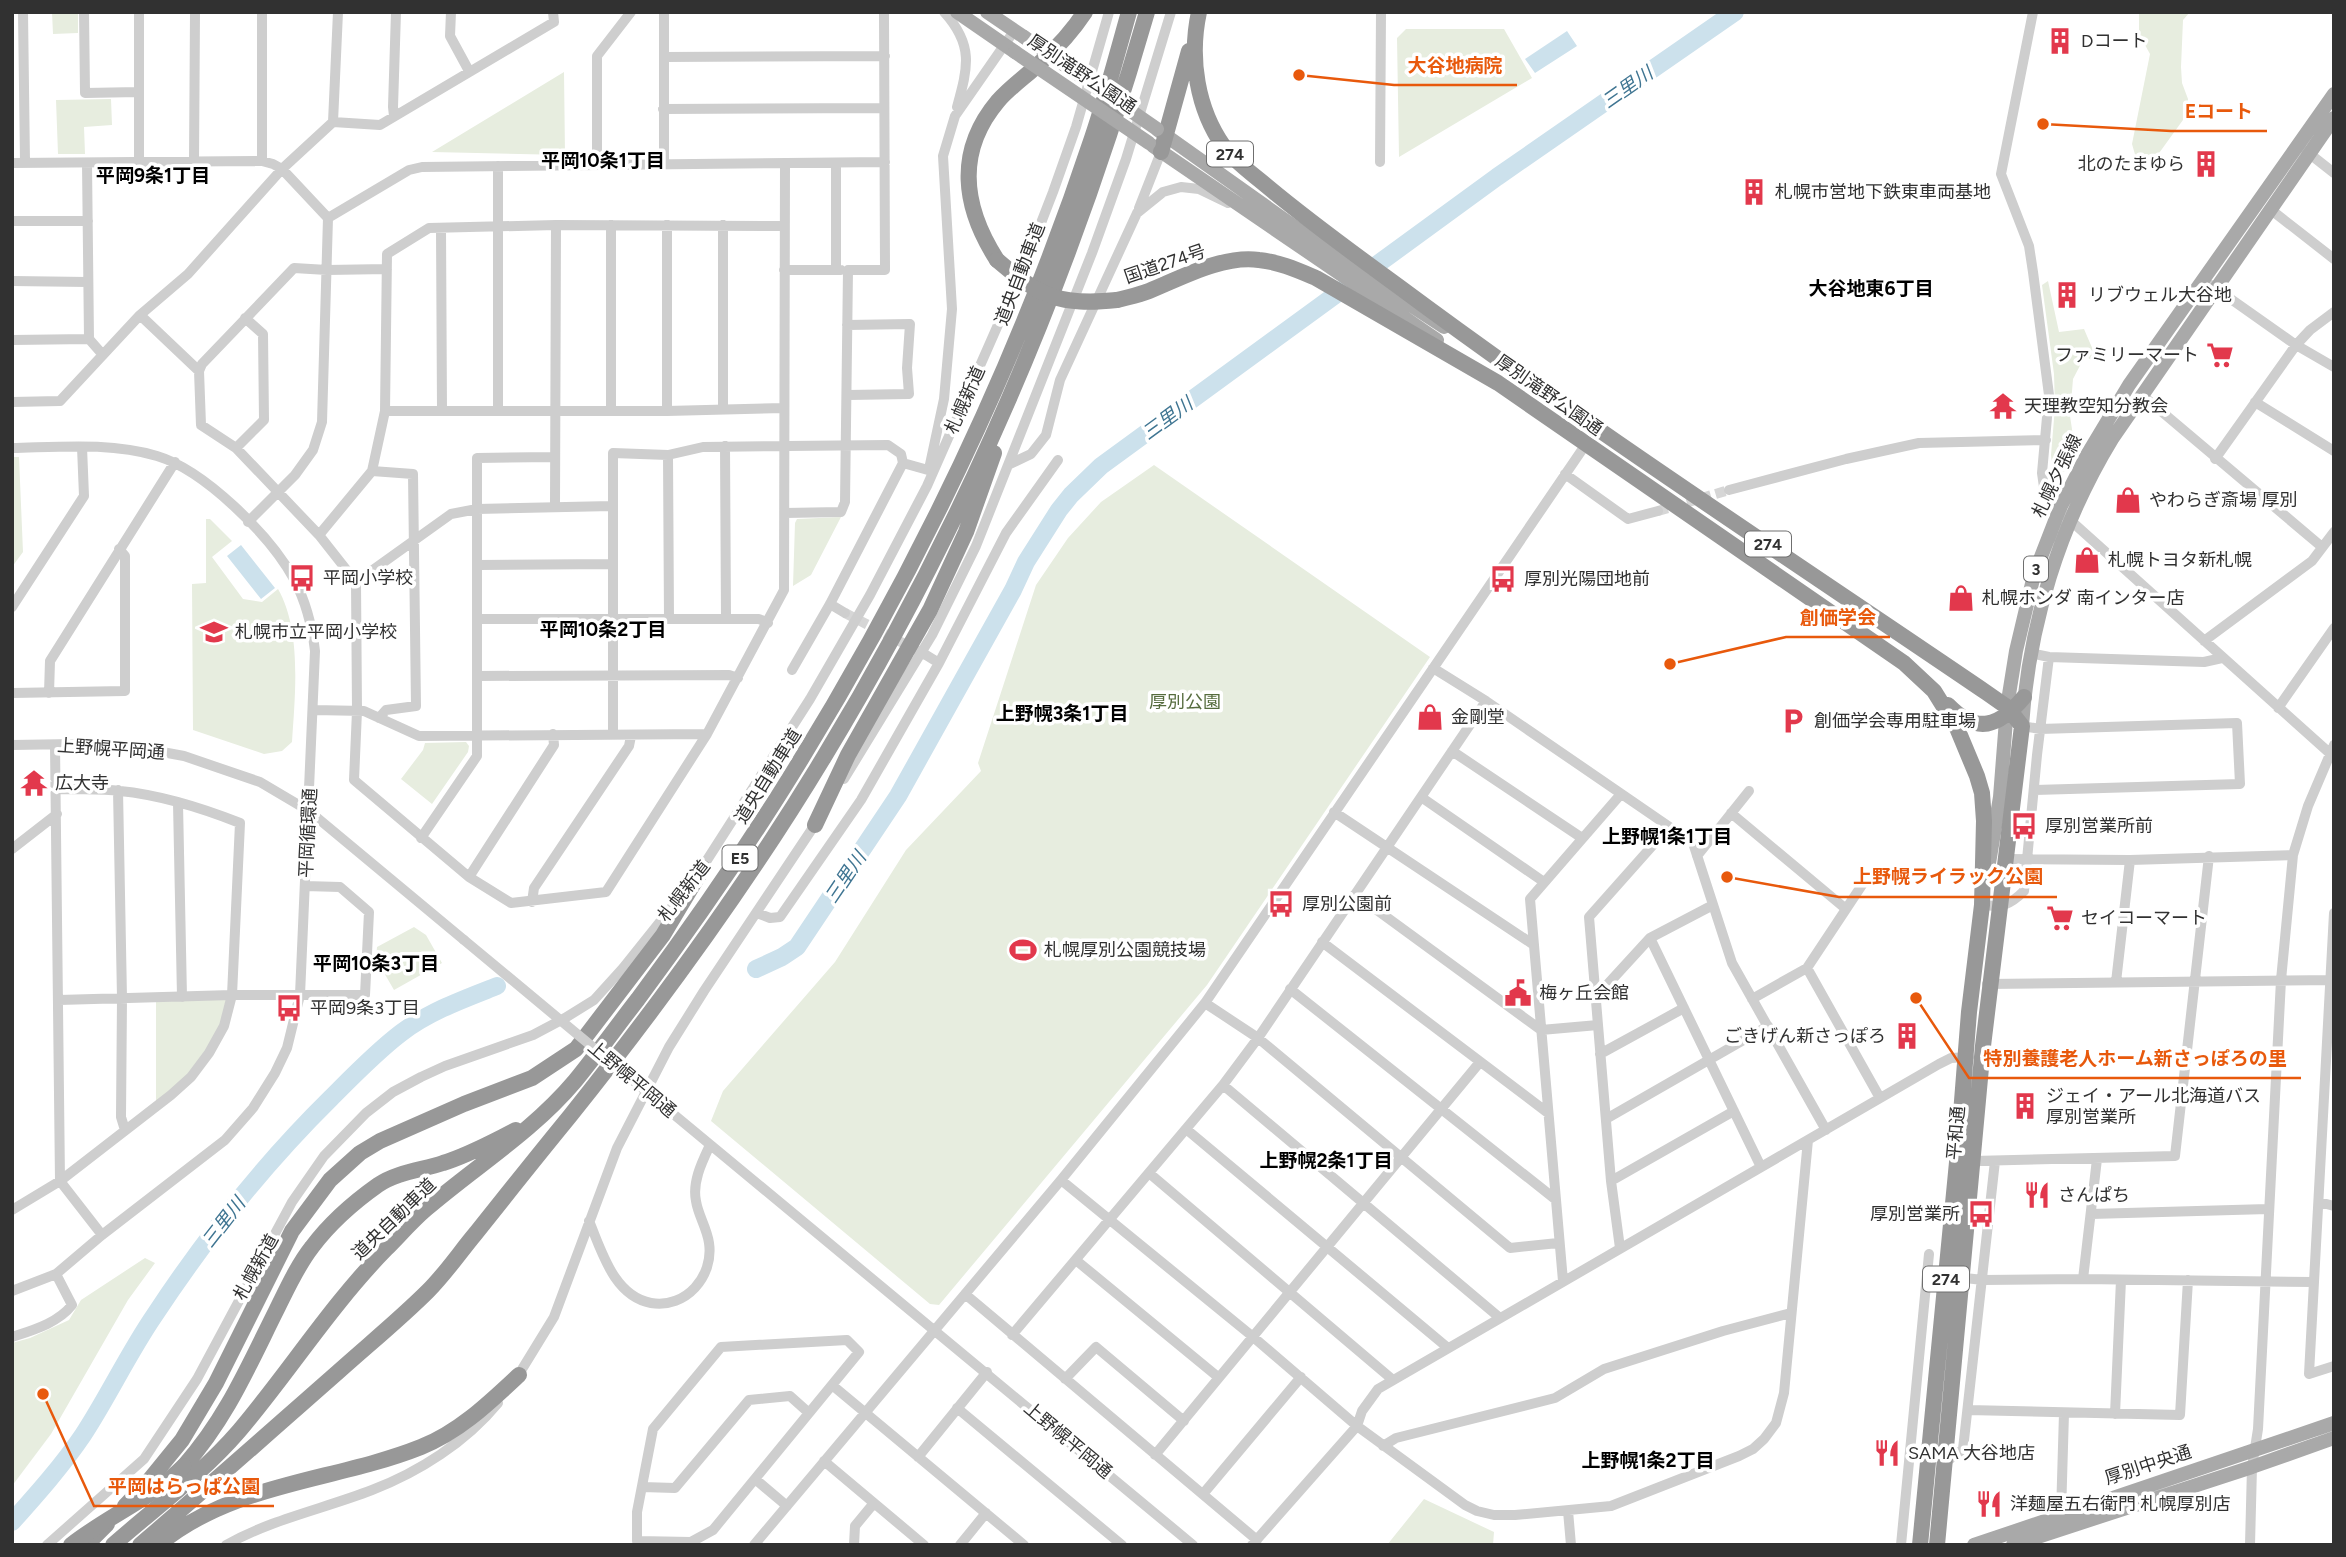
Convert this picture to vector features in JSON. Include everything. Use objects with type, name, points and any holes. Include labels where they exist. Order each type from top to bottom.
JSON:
[{"type":"highway","name":"国道274号","points":[[1085,12],[1059,44],[999,100],[979,131],[971,153],[969,200],[983,239],[997,260],[1025,284],[1062,299],[1087,303],[1117,300],[1148,291],[1182,276],[1239,260],[1257,259],[1284,265],[1407,312],[1508,368]]},
{"type":"highway","name":"道央自動車道","points":[[113,1545],[236,1435],[354,1286],[424,1211],[523,1134],[574,1082],[698,919],[735,864],[801,760],[903,581],[951,483],[1009,355],[1092,138],[1129,12]]},
{"type":"highway","name":"道央自動車道","points":[[141,1545],[429,1290],[628,1042],[712,928],[830,747],[916,593],[966,492],[1025,364],[1063,269],[1109,140],[1147,12]]},
{"type":"highway","name":"国道274号","points":[[1197,20],[1195,71],[1200,94],[1208,116],[1236,162],[1337,256],[1498,383]]},
{"type":"highway","points":[[1155,147],[1197,20]]},
{"type":"highway","points":[[815,825],[848,755],[930,610],[958,550],[1025,364]]},
{"type":"highway","name":"厚別滝野公園通","points":[[1508,368],[2008,710],[2022,726]]},
{"type":"highway","name":"厚別滝野公園通","points":[[1498,383],[1904,663],[1934,691],[1969,753],[1982,793],[1982,902]]},
{"type":"highway","name":"274","points":[[1934,691],[1962,718],[1974,723],[1991,724],[2024,697]]},
{"type":"highway","name":"平和通","points":[[1937,1545],[1990,985],[2022,726]]},
{"type":"highway","points":[[86,1545],[147,1482],[182,1440],[216,1383],[292,1231],[330,1180],[360,1153],[380,1141],[464,1104],[532,1079],[576,1049],[663,935],[703,868]]},
{"type":"highway","name":"平和通","points":[[1920,1545],[1982,902]]},
{"type":"highway","points":[[71,1545],[90,1530],[145,1498],[184,1466],[205,1442],[224,1413],[292,1279],[313,1246],[352,1205],[382,1182],[473,1152],[517,1129],[574,1082]]},
{"type":"highway","points":[[158,1545],[193,1519],[242,1498],[368,1465],[423,1447],[464,1423],[519,1376]]},
{"type":"main road","name":"厚別滝野公園通","points":[[957,12],[1255,216],[1337,256]]},
{"type":"main road","name":"厚別滝野公園通","points":[[987,12],[1337,256],[1407,312]]},
{"type":"main road","name":"札幌夕張線","points":[[1982,902],[2000,797],[2016,651],[2034,575],[2060,508],[2087,455],[2129,386],[2270,209],[2334,94]]},
{"type":"main road","name":"札幌夕張線","points":[[2022,726],[2030,653],[2038,615],[2070,520],[2099,461],[2209,284],[2303,149],[2334,118]]},
{"type":"main road","name":"厚別中央通","points":[[1974,1545],[2334,1423]]},
{"type":"main road","name":"厚別中央通","points":[[2013,1545],[2334,1438]]},
{"type":"street","points":[[23,12],[25,163]]},
{"type":"street","points":[[84,12],[85,93],[139,92]]},
{"type":"street","points":[[139,12],[139,163]]},
{"type":"street","points":[[194,161],[195,12]]},
{"type":"street","points":[[262,12],[262,161]]},
{"type":"street","points":[[12,402],[60,401],[140,314],[188,274],[282,169],[333,122],[338,12]]},
{"type":"street","points":[[394,116],[396,12]]},
{"type":"street","points":[[451,12],[450,36],[469,71]]},
{"type":"street","points":[[333,122],[380,125],[554,22],[553,12]]},
{"type":"street","points":[[597,165],[597,55],[631,12]]},
{"type":"street","points":[[664,12],[664,164]]},
{"type":"street","points":[[784,270],[885,270],[884,12]]},
{"type":"street","points":[[927,486],[944,399],[952,309],[943,156],[965,76],[966,55],[963,37],[944,12]]},
{"type":"street","name":"札幌新道","points":[[47,1545],[144,1459],[197,1379],[292,1202],[324,1156],[366,1113],[393,1092],[445,1066],[533,1035],[594,1000],[703,868],[810,699],[870,595],[927,486],[1027,259],[1053,192],[1076,127],[1110,12]]},
{"type":"street","points":[[226,1545],[283,1519],[371,1491],[421,1467],[474,1427],[496,1406],[519,1376],[554,1317],[617,1149],[669,1047],[815,825],[933,635],[976,547],[1092,253],[1126,159],[1171,12]]},
{"type":"street","points":[[1380,162],[1381,12]]},
{"type":"street","points":[[2032,12],[2001,174],[2029,246],[2033,272],[2049,395],[2042,473],[2044,487],[2070,520],[2278,708],[2332,752],[2308,806],[2293,855],[2281,980],[2256,1450],[2252,1467],[2250,1545]]},
{"type":"street","points":[[955,116],[1019,34]]},
{"type":"street","points":[[664,57],[885,56]]},
{"type":"street","points":[[663,109],[884,108]]},
{"type":"street","points":[[1010,464],[1031,454],[1046,435],[1060,380],[1137,213],[1155,147]]},
{"type":"street","points":[[2303,149],[2334,173]]},
{"type":"street","points":[[12,163],[262,161],[282,169],[328,218],[323,422],[313,450],[295,475],[248,522]]},
{"type":"street","points":[[328,218],[409,170],[422,167],[885,162]]},
{"type":"street","points":[[87,163],[89,339],[103,355]]},
{"type":"street","points":[[387,269],[294,268],[202,364],[199,372],[201,425],[236,448],[319,536],[356,582],[357,711],[354,780],[469,877],[511,903],[606,892],[707,734],[784,590],[785,163]]},
{"type":"street","points":[[785,513],[841,512],[845,502],[847,325],[836,163]]},
{"type":"street","points":[[498,166],[498,410]]},
{"type":"street","points":[[1137,213],[1163,192],[1181,187],[1199,189],[1255,216]]},
{"type":"street","points":[[2270,209],[2334,259]]},
{"type":"street","points":[[12,221],[88,221]]},
{"type":"street","points":[[319,536],[372,471],[385,411],[387,254],[429,228],[556,225],[784,226]]},
{"type":"street","points":[[555,507],[556,225]]},
{"type":"street","points":[[611,225],[611,411]]},
{"type":"street","points":[[667,225],[667,411]]},
{"type":"street","points":[[723,225],[723,410]]},
{"type":"street","points":[[441,228],[442,410]]},
{"type":"street","points":[[12,281],[88,282]]},
{"type":"street","points":[[2209,284],[2296,345],[2334,367]]},
{"type":"street","points":[[2215,459],[2296,345],[2310,330],[2334,312]]},
{"type":"street","points":[[140,314],[199,372]]},
{"type":"street","points":[[236,448],[264,420],[263,334],[245,318]]},
{"type":"street","points":[[847,325],[910,324],[907,368],[909,394],[848,395]]},
{"type":"street","points":[[12,340],[89,339]]},
{"type":"street","points":[[2142,395],[2322,547]]},
{"type":"street","points":[[2255,402],[2334,451]]},
{"type":"street","points":[[385,411],[667,411],[784,408]]},
{"type":"street","points":[[1730,490],[1919,443],[2046,440]]},
{"type":"street","points":[[754,1545],[1061,1180],[1205,1003],[1586,444]]},
{"type":"street","points":[[613,735],[613,453],[668,454],[725,446],[888,445],[901,454],[904,463],[792,670]]},
{"type":"street","points":[[725,446],[726,619]]},
{"type":"street","points":[[12,607],[83,496],[82,447]]},
{"type":"street","name":"平岡循環通","points":[[12,448],[121,448],[175,462],[212,486],[248,522],[293,577],[306,606],[315,651],[300,995],[288,1048],[253,1108],[225,1140],[56,1274],[12,1291]]},
{"type":"street","points":[[668,454],[669,619]]},
{"type":"street","points":[[421,838],[477,756],[477,458],[555,457]]},
{"type":"street","points":[[757,913],[770,918],[779,917],[861,800],[939,663],[1006,533],[1058,460]]},
{"type":"street","points":[[50,693],[50,661],[175,462]]},
{"type":"street","points":[[904,463],[928,470]]},
{"type":"street","points":[[372,471],[413,474],[415,540],[416,706],[386,710],[379,718]]},
{"type":"street","points":[[1565,474],[1628,519],[1658,511]]},
{"type":"street","points":[[356,582],[451,514],[477,509],[612,506]]},
{"type":"street","points":[[2204,641],[2312,561],[2334,532]]},
{"type":"street","points":[[12,693],[125,691],[125,556],[119,549]]},
{"type":"street","points":[[478,565],[613,564]]},
{"type":"street","points":[[830,604],[845,613]]},
{"type":"street","points":[[477,619],[759,619],[768,623]]},
{"type":"street","points":[[2278,708],[2334,628]]},
{"type":"street","points":[[2030,653],[2049,657],[2204,662],[2222,658]]},
{"type":"street","points":[[926,656],[939,663]]},
{"type":"street","points":[[1982,902],[2000,907],[2024,891],[2049,657]]},
{"type":"street","points":[[1433,668],[1486,701],[1693,843],[1732,963],[1826,1130]]},
{"type":"street","points":[[477,676],[729,675],[738,678]]},
{"type":"street","points":[[1012,1335],[1223,1085],[1258,1038],[1486,701]]},
{"type":"street","points":[[314,710],[364,711],[419,736],[707,734]]},
{"type":"street","points":[[2022,726],[2040,729],[2237,723],[2240,784],[2035,790]]},
{"type":"street","points":[[469,877],[554,745],[554,734]]},
{"type":"street","points":[[532,902],[534,888],[629,747],[631,736]]},
{"type":"street","name":"上野幌平岡通","points":[[12,745],[125,746],[184,755],[260,782],[309,811],[1193,1545]]},
{"type":"street","points":[[55,745],[60,1181],[102,1235]]},
{"type":"street","points":[[1452,751],[1582,838]]},
{"type":"street","points":[[12,1210],[60,1181],[191,1077],[224,1026],[232,995],[240,823],[147,794],[118,790],[55,789]]},
{"type":"street","points":[[118,790],[121,1117],[124,1130]]},
{"type":"street","points":[[1698,856],[1749,791]]},
{"type":"street","points":[[1563,1281],[1530,898],[1621,794]]},
{"type":"street","points":[[1421,797],[1544,882]]},
{"type":"street","points":[[178,803],[182,997]]},
{"type":"street","points":[[1334,812],[1534,945]]},
{"type":"street","points":[[1731,813],[1846,909]]},
{"type":"street","points":[[12,849],[57,814]]},
{"type":"street","points":[[1620,1248],[1611,1181],[1589,916],[1669,827]]},
{"type":"street","points":[[2005,859],[2130,860],[2293,855]]},
{"type":"street","points":[[1973,1161],[2175,1156],[2209,856]]},
{"type":"street","points":[[2116,982],[2130,860]]},
{"type":"street","points":[[1752,999],[1807,968],[1862,885]]},
{"type":"street","points":[[59,1000],[232,995],[365,995],[369,912],[340,887],[305,886]]},
{"type":"street","points":[[1355,894],[1541,1030],[1598,1026]]},
{"type":"street","points":[[1595,997],[1650,938],[1713,905]]},
{"type":"street","points":[[2334,913],[2309,1374],[2334,1366]]},
{"type":"street","points":[[1650,938],[1761,1167]]},
{"type":"street","points":[[1322,942],[1548,1113]]},
{"type":"street","points":[[1807,968],[1880,1098]]},
{"type":"street","points":[[1973,982],[1990,985],[2332,980]]},
{"type":"street","points":[[1290,989],[1555,1199]]},
{"type":"street","points":[[1205,1003],[1258,1038],[1510,1248],[1558,1243]]},
{"type":"street","points":[[1600,1055],[1684,1008]]},
{"type":"street","points":[[1606,1119],[1768,1026]]},
{"type":"street","points":[[965,1294],[1203,1494],[1254,1542],[1357,1426],[1372,1395],[1393,1380],[1943,1062],[1966,1056],[1983,1057]]},
{"type":"street","points":[[1155,1455],[1480,1062]]},
{"type":"street","points":[[1223,1085],[1500,1318]]},
{"type":"street","points":[[1611,1181],[1734,1111]]},
{"type":"street","points":[[1186,1129],[1448,1348]]},
{"type":"street","points":[[2322,1134],[2334,1138]]},
{"type":"street","points":[[1061,1180],[1383,1446],[1465,1505],[1494,1515],[1515,1516],[1611,1506],[1739,1456],[1765,1439],[1776,1423],[1781,1409],[1808,1140]]},
{"type":"street","points":[[589,1221],[605,1260],[632,1297],[662,1304],[687,1295],[701,1284],[710,1258],[709,1242],[695,1200],[697,1175],[710,1144]]},
{"type":"street","points":[[2083,1279],[2097,1159]]},
{"type":"street","points":[[1946,1462],[1963,1449],[1995,1161]]},
{"type":"street","points":[[1149,1173],[1393,1380]]},
{"type":"street","points":[[2319,1202],[2334,1206]]},
{"type":"street","points":[[2091,1214],[2268,1209]]},
{"type":"street","points":[[1901,1545],[1929,1254]]},
{"type":"street","points":[[1077,1261],[1218,1377]]},
{"type":"street","points":[[12,1337],[65,1315],[72,1305],[56,1274]]},
{"type":"street","points":[[1946,1276],[1983,1280],[2314,1282]]},
{"type":"street","points":[[2115,1415],[2121,1280]]},
{"type":"street","points":[[1968,1410],[2180,1416],[2188,1280]]},
{"type":"street","points":[[1383,1446],[1396,1438],[1555,1398],[1604,1369],[1723,1331],[1791,1313]]},
{"type":"street","points":[[847,1340],[859,1352],[832,1385],[713,1530],[691,1542],[637,1541],[637,1512],[653,1429],[721,1347],[847,1340]]},
{"type":"street","points":[[1065,1380],[1096,1347],[1184,1421]]},
{"type":"street","points":[[918,1457],[987,1372]]},
{"type":"street","points":[[1203,1494],[1301,1377]]},
{"type":"street","points":[[832,1385],[1024,1545]]},
{"type":"street","points":[[642,1487],[675,1488],[749,1400],[789,1396],[809,1413]]},
{"type":"street","points":[[957,1408],[1122,1545]]},
{"type":"street","points":[[2062,1514],[2064,1413]]},
{"type":"street","points":[[824,1461],[924,1545]]},
{"type":"street","points":[[755,1479],[787,1506]]},
{"type":"street","points":[[854,1545],[855,1526],[874,1503]]},
{"type":"street","points":[[1568,1511],[1570,1545]]},
{"type":"street","points":[[960,1545],[986,1513]]},
{"type":"green space","points":[[52,12],[78,12],[78,33],[53,34]]},
{"type":"green space","points":[[2139,12],[2190,12],[2183,20],[2181,67],[2182,83],[2188,99],[2188,113],[2149,167],[2136,158],[2132,144],[2150,54],[2139,34]]},
{"type":"green space","points":[[1406,29],[1504,29],[1532,78],[1399,157],[1397,38]]},
{"type":"green space","points":[[564,72],[565,155],[432,152]]},
{"type":"green space","points":[[111,99],[112,125],[84,127],[85,154],[58,154],[56,100]]},
{"type":"green space","points":[[2048,281],[2059,332],[2084,329],[2096,357],[2093,361],[2085,356],[2073,379],[2070,416],[2075,449],[2065,471],[2053,476],[2051,455],[2055,407],[2054,374],[2042,285]]},
{"type":"green space","points":[[12,457],[19,457],[23,552],[12,567]]},
{"type":"green space","name":"厚別公園","points":[[1154,465],[1430,657],[1207,985],[939,1305],[930,1304],[711,1121],[723,1091],[835,962],[906,850],[981,771],[978,763],[1036,585],[1068,538],[1101,502]]},
{"type":"green space","points":[[841,517],[811,575],[793,586],[797,519]]},
{"type":"green space","points":[[206,519],[210,519],[232,541],[212,557],[243,599],[262,602],[278,589],[286,606],[294,643],[295,684],[292,742],[282,751],[264,754],[193,730],[192,584],[206,583]]},
{"type":"green space","points":[[466,742],[469,746],[468,752],[432,804],[401,779],[423,750],[425,743]]},
{"type":"green space","points":[[414,927],[426,935],[442,963],[394,990],[376,959],[377,947]]},
{"type":"green space","points":[[232,995],[209,1053],[156,1106],[156,997]]},
{"type":"green space","points":[[145,1258],[155,1263],[128,1300],[51,1434],[12,1486],[12,1343],[69,1320],[81,1300]]},
{"type":"green space","points":[[1424,1499],[1494,1532],[1493,1545],[1387,1545]]},
{"type":"water","points":[[1567,31],[1577,46],[1535,73],[1525,59]]},
{"type":"water","points":[[241,545],[275,588],[261,599],[227,556]]},
{"type":"waterway","name":"三里川","points":[[756,969],[797,947],[898,796],[1026,562],[1071,495],[1101,466],[1497,177],[1735,12]]},
{"type":"waterway","name":"三里川","points":[[12,1522],[58,1469],[83,1435],[145,1330],[194,1258],[282,1149],[357,1072],[401,1033],[435,1012],[497,986]]},
{"type":"tunnel","points":[[1658,511],[1729,490]]},
{"type":"tunnel","points":[[845,613],[926,655]]},
{"type":"place","name":"Dコート","points":[[2060,41]]},
{"type":"place","name":"大谷地病院","points":[[1299,75]]},
{"type":"place","name":"Eコート","points":[[2043,124]]},
{"type":"place","name":"北のたまゆら","points":[[2206,164]]},
{"type":"place","name":"札幌市営地下鉄東車両基地","points":[[1754,192]]},
{"type":"place","name":"リブウェル大谷地","points":[[2067,295]]},
{"type":"place","name":"ファミリーマート","points":[[2220,355]]},
{"type":"place","name":"天理教空知分教会","points":[[2003,406]]},
{"type":"place","name":"やわらぎ斎場 厚別","points":[[2128,500]]},
{"type":"place","name":"札幌トヨタ新札幌","points":[[2087,560]]},
{"type":"place","name":"平岡小学校","points":[[302,578]]},
{"type":"place","name":"厚別光陽団地前","points":[[1503,579]]},
{"type":"place","name":"札幌ホンダ 南インター店","points":[[1961,598]]},
{"type":"place","name":"札幌市立平岡小学校","points":[[214,632]]},
{"type":"place","name":"創価学会","points":[[1670,664]]},
{"type":"place","name":"金剛堂","points":[[1430,717]]},
{"type":"place","name":"創価学会専用駐車場","points":[[1793,721]]},
{"type":"place","name":"広大寺","points":[[34,783]]},
{"type":"place","name":"厚別営業所前","points":[[2024,826]]},
{"type":"place","name":"上野幌ライラック公園","points":[[1727,877]]},
{"type":"place","name":"厚別公園前","points":[[1281,904]]},
{"type":"place","name":"セイコーマート","points":[[2060,918]]},
{"type":"place","name":"札幌厚別公園競技場","points":[[1023,950]]},
{"type":"place","name":"梅ヶ丘会館","points":[[1518,993]]},
{"type":"place","name":"特別養護老人ホーム新さっぽろの里","points":[[1916,998]]},
{"type":"place","name":"平岡9条3丁目","points":[[289,1008]]},
{"type":"place","name":"ごきげん新さっぽろ","points":[[1907,1036]]},
{"type":"place","name":"ジェイ・アール北海道バス 厚別営業所","points":[[2025,1106]]},
{"type":"place","name":"さんぱち","points":[[2037,1195]]},
{"type":"place","name":"厚別営業所","points":[[1981,1214]]},
{"type":"place","name":"平岡はらっぱ公園","points":[[43,1394]]},
{"type":"place","name":"SAMA 大谷地店","points":[[1887,1453]]},
{"type":"place","name":"洋麺屋五右衛門 札幌厚別店","points":[[1989,1504]]},
{"type":"district","name":"平岡10条1丁目","points":[[603,160]]},
{"type":"district","name":"平岡9条1丁目","points":[[153,175]]},
{"type":"district","name":"大谷地東6丁目","points":[[1871,288]]},
{"type":"district","name":"平岡10条2丁目","points":[[603,629]]},
{"type":"district","name":"上野幌3条1丁目","points":[[1062,713]]},
{"type":"district","name":"上野幌1条1丁目","points":[[1667,836]]},
{"type":"district","name":"平岡10条3丁目","points":[[376,963]]},
{"type":"district","name":"上野幌2条1丁目","points":[[1326,1160]]},
{"type":"district","name":"上野幌1条2丁目","points":[[1648,1460]]}]
